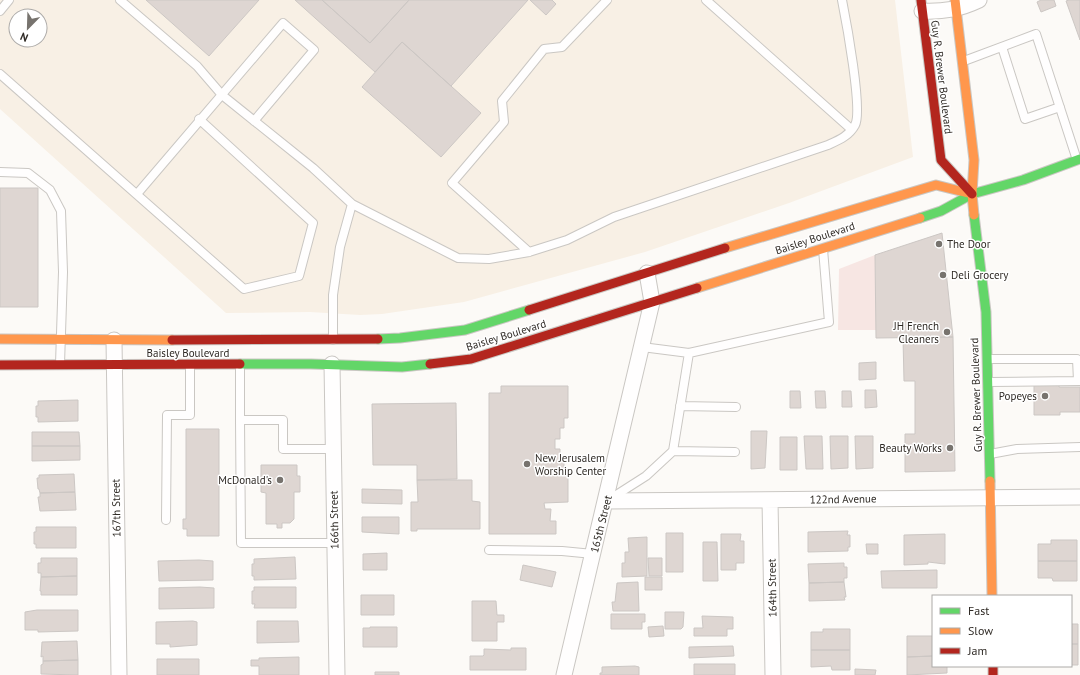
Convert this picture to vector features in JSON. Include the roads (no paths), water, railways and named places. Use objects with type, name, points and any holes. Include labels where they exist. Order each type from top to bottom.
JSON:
[{"type":"main road","name":"Guy R. Brewer Boulevard","points":[[956,5],[964,61],[974,160],[972,194],[986,312],[992,595]]},
{"type":"main road","name":"Guy R. Brewer Boulevard","points":[[921,6],[941,160],[972,194]]},
{"type":"main road","name":"Baisley Boulevard","points":[[0,365],[332,364],[402,367],[472,359],[941,211],[972,194],[1023,180],[1079,159]]},
{"type":"main road","name":"Baisley Boulevard","points":[[0,339],[333,340],[400,338],[465,330],[828,216],[936,185],[972,194]]},
{"type":"main road","points":[[332,364],[333,340]]},
{"type":"street","points":[[921,6],[940,12],[956,5],[979,0]]},
{"type":"street","points":[[647,273],[652,302]]},
{"type":"street","name":"165th Street","points":[[564,675],[652,302]]},
{"type":"street","name":"167th Street","points":[[114,340],[119,675]]},
{"type":"street","name":"166th Street","points":[[332,364],[337,675]]},
{"type":"street","name":"122nd Avenue","points":[[606,501],[1080,497]]},
{"type":"street","name":"164th Street","points":[[770,500],[773,675]]},
{"type":"lane","points":[[0,12],[9,0]]},
{"type":"lane","points":[[120,0],[197,66],[222,95],[313,168],[352,204],[458,258],[489,259],[529,252],[567,240],[614,217],[828,145],[846,136],[856,124],[858,105],[842,0]]},
{"type":"lane","points":[[529,252],[452,183],[504,122],[502,101],[544,49],[562,48],[607,0]]},
{"type":"lane","points":[[706,0],[851,129]]},
{"type":"lane","points":[[137,194],[199,119],[222,95],[283,24],[314,50],[254,121]]},
{"type":"lane","points":[[964,61],[1036,34],[1079,159]]},
{"type":"lane","points":[[1002,47],[1025,119],[1060,107]]},
{"type":"lane","points":[[0,74],[244,289],[299,276],[313,223],[199,119]]},
{"type":"lane","points":[[0,172],[28,173],[50,190],[61,211],[64,272],[60,365]]},
{"type":"lane","points":[[333,340],[333,295],[340,247],[352,204]]},
{"type":"lane","points":[[642,347],[689,353],[829,322],[823,248]]},
{"type":"lane","points":[[606,501],[646,476],[673,451],[689,353]]},
{"type":"lane","points":[[987,359],[1077,359],[1079,381],[988,382]]},
{"type":"lane","points":[[240,364],[241,543],[335,543]]},
{"type":"lane","points":[[166,520],[166,415],[190,416],[190,365]]},
{"type":"lane","points":[[680,406],[736,407]]},
{"type":"lane","points":[[240,420],[283,420],[283,449],[333,449]]},
{"type":"lane","points":[[990,454],[1017,449],[1080,447]]},
{"type":"lane","points":[[673,451],[735,452]]},
{"type":"lane","points":[[489,550],[562,551],[593,554]]},
{"type":"place","name":"The Door","points":[[939,244]]},
{"type":"place","name":"Deli Grocery","points":[[943,275]]},
{"type":"place","name":"JH French Cleaners","points":[[947,332]]},
{"type":"place","name":"Popeyes","points":[[1045,396]]},
{"type":"place","name":"Beauty Works","points":[[950,448]]},
{"type":"place","name":"New Jerusalem Worship Center","points":[[527,464]]},
{"type":"place","name":"McDonald's","points":[[280,480]]}]
